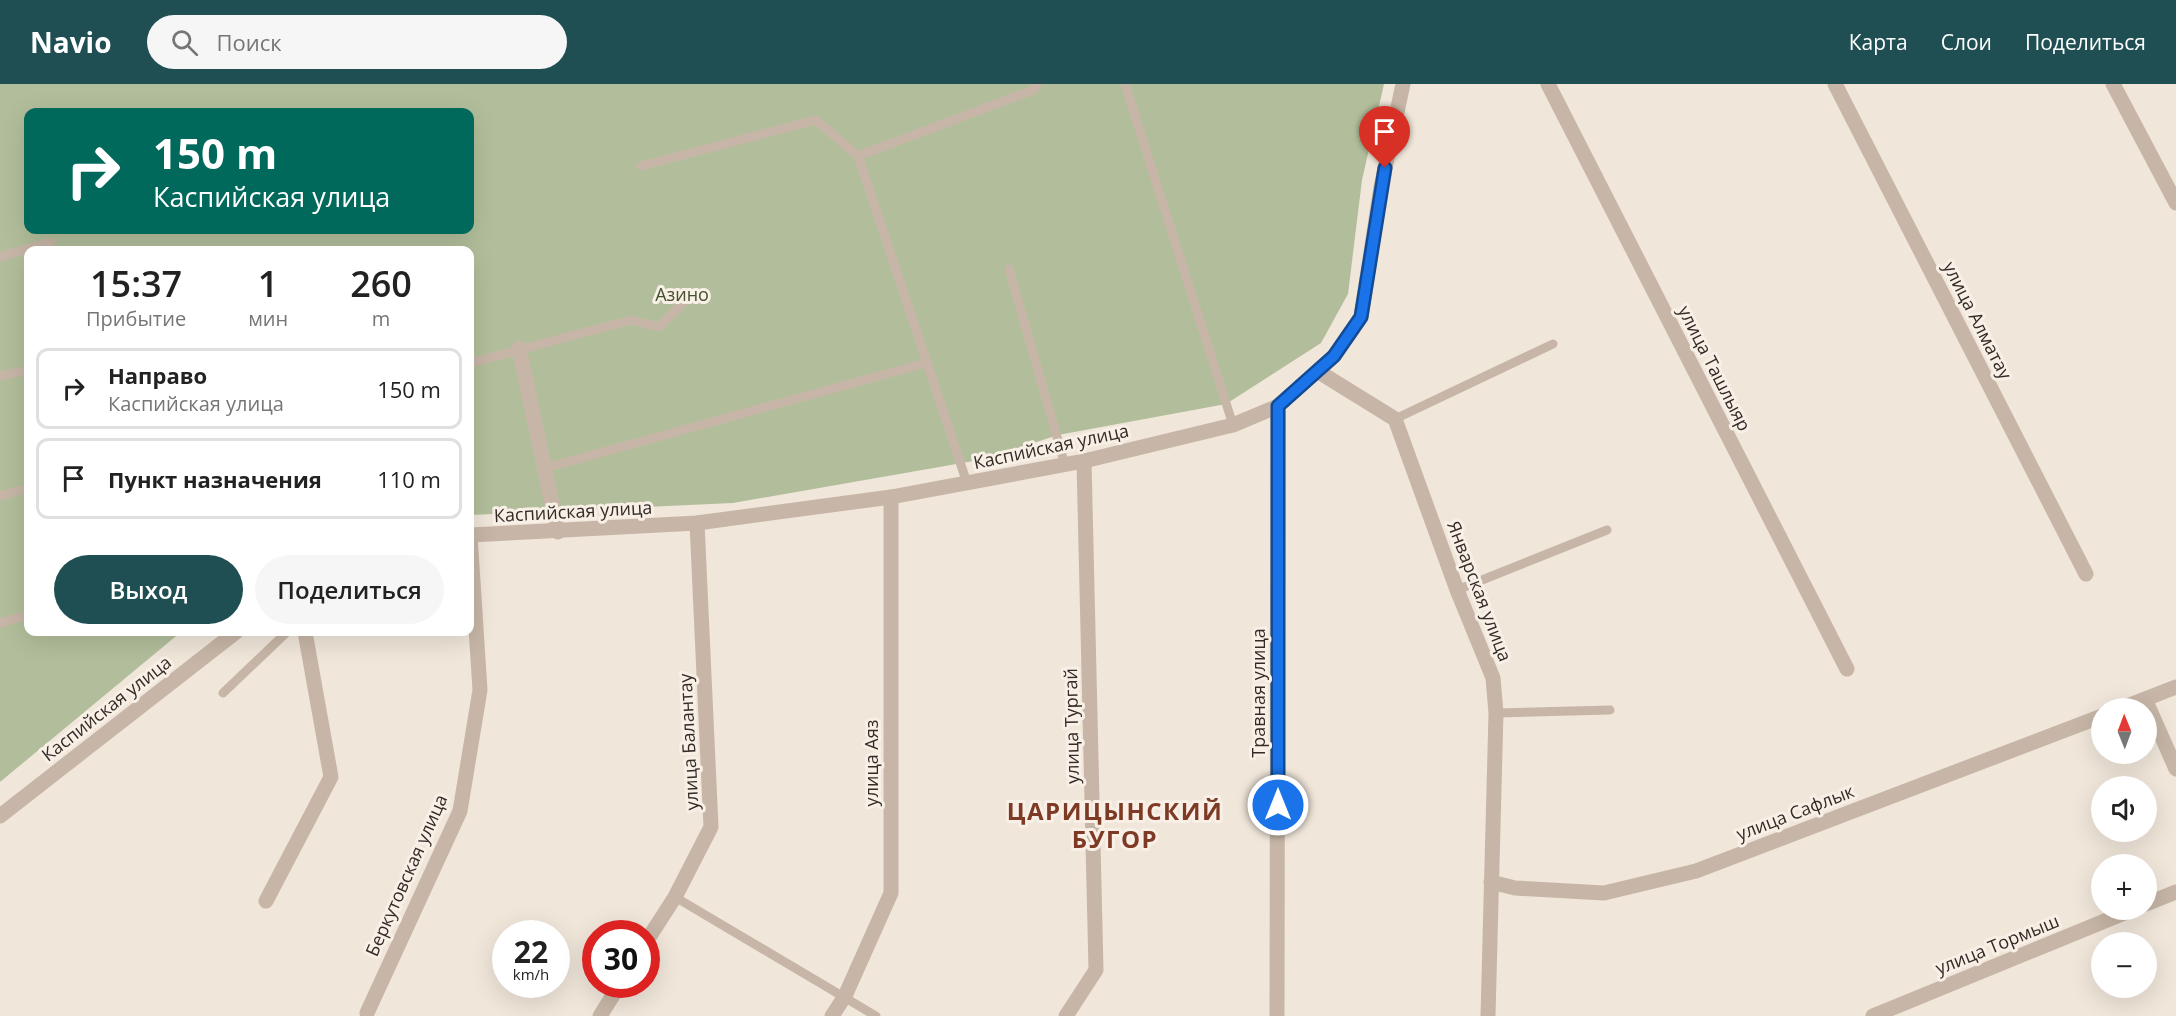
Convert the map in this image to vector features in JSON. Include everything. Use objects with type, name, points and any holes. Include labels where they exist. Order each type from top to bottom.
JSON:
[{"type":"street","name":"Каспийская улица","points":[[474,535],[697,523],[891,497],[1084,461],[1233,424],[1278,406],[1319,372],[1334,356],[1361,317],[1381,187],[1403,84]]},
{"type":"street","name":"улица Ташлыяр","points":[[1548,84],[1847,669]]},
{"type":"street","name":"улица Алматау","points":[[1835,84],[2085,574]]},
{"type":"street","points":[[2113,84],[2176,203]]},
{"type":"street","points":[[519,348],[558,531]]},
{"type":"street","points":[[1319,372],[1395,419]]},
{"type":"street","name":"Травная улица","points":[[1277,1016],[1278,406]]},
{"type":"street","name":"Январская улица","points":[[1395,419],[1457,590],[1493,678],[1496,713],[1488,1016]]},
{"type":"street","name":"улица Тургай","points":[[1066,1016],[1096,970],[1084,461]]},
{"type":"street","name":"улица Аяз","points":[[832,1016],[844,996],[891,893],[891,497]]},
{"type":"street","name":"улица Балантау","points":[[660,920],[675,897],[711,827],[697,523]]},
{"type":"street","name":"Беркутовская улица","points":[[366,1012],[460,811],[480,690],[474,597]]},
{"type":"street","name":"Каспийская улица","points":[[0,816],[231,636]]},
{"type":"street","points":[[266,901],[331,777],[305,636]]},
{"type":"street","points":[[2148,698],[2176,687]]},
{"type":"street","name":"улица Сафлык","points":[[1491,882],[1515,888],[1604,893],[1696,871],[2091,720]]},
{"type":"street","points":[[2157,726],[2176,769]]},
{"type":"street","points":[[2157,900],[2176,892]]},
{"type":"street","name":"улица Тормыш","points":[[1873,1016],[2107,920]]},
{"type":"street","points":[[600,1016],[611,998]]},
{"type":"lane","points":[[858,156],[1033,90],[1037,84]]},
{"type":"lane","points":[[1125,84],[1233,424]]},
{"type":"lane","points":[[641,166],[816,120],[858,156],[968,483]]},
{"type":"lane","points":[[37,246],[51,242]]},
{"type":"lane","points":[[0,257],[24,250]]},
{"type":"lane","points":[[1010,269],[1065,465]]},
{"type":"lane","points":[[474,362],[631,320],[659,327],[684,302]]},
{"type":"lane","points":[[1395,419],[1553,344]]},
{"type":"lane","points":[[545,468],[926,363]]},
{"type":"lane","points":[[0,376],[24,371]]},
{"type":"lane","points":[[0,496],[24,489]]},
{"type":"lane","points":[[1457,590],[1607,530]]},
{"type":"lane","points":[[0,623],[24,616]]},
{"type":"lane","points":[[223,693],[283,636]]},
{"type":"lane","points":[[1496,713],[1610,710]]},
{"type":"lane","points":[[675,897],[876,1016]]},
{"type":"green space","name":"Азино","points":[[0,84],[1384,84],[1362,180],[1348,294],[1321,343],[1226,404],[1058,435],[985,459],[733,503],[474,515],[474,246],[24,246],[24,636],[176,636],[0,782]]},
{"type":"district","name":"ЦАРИЦЫНСКИЙ БУГОР","points":[[1115,824]]},
{"type":"route","points":[[1278,805],[1278,406],[1319,372],[1334,356],[1361,317],[1385,168]]}]
